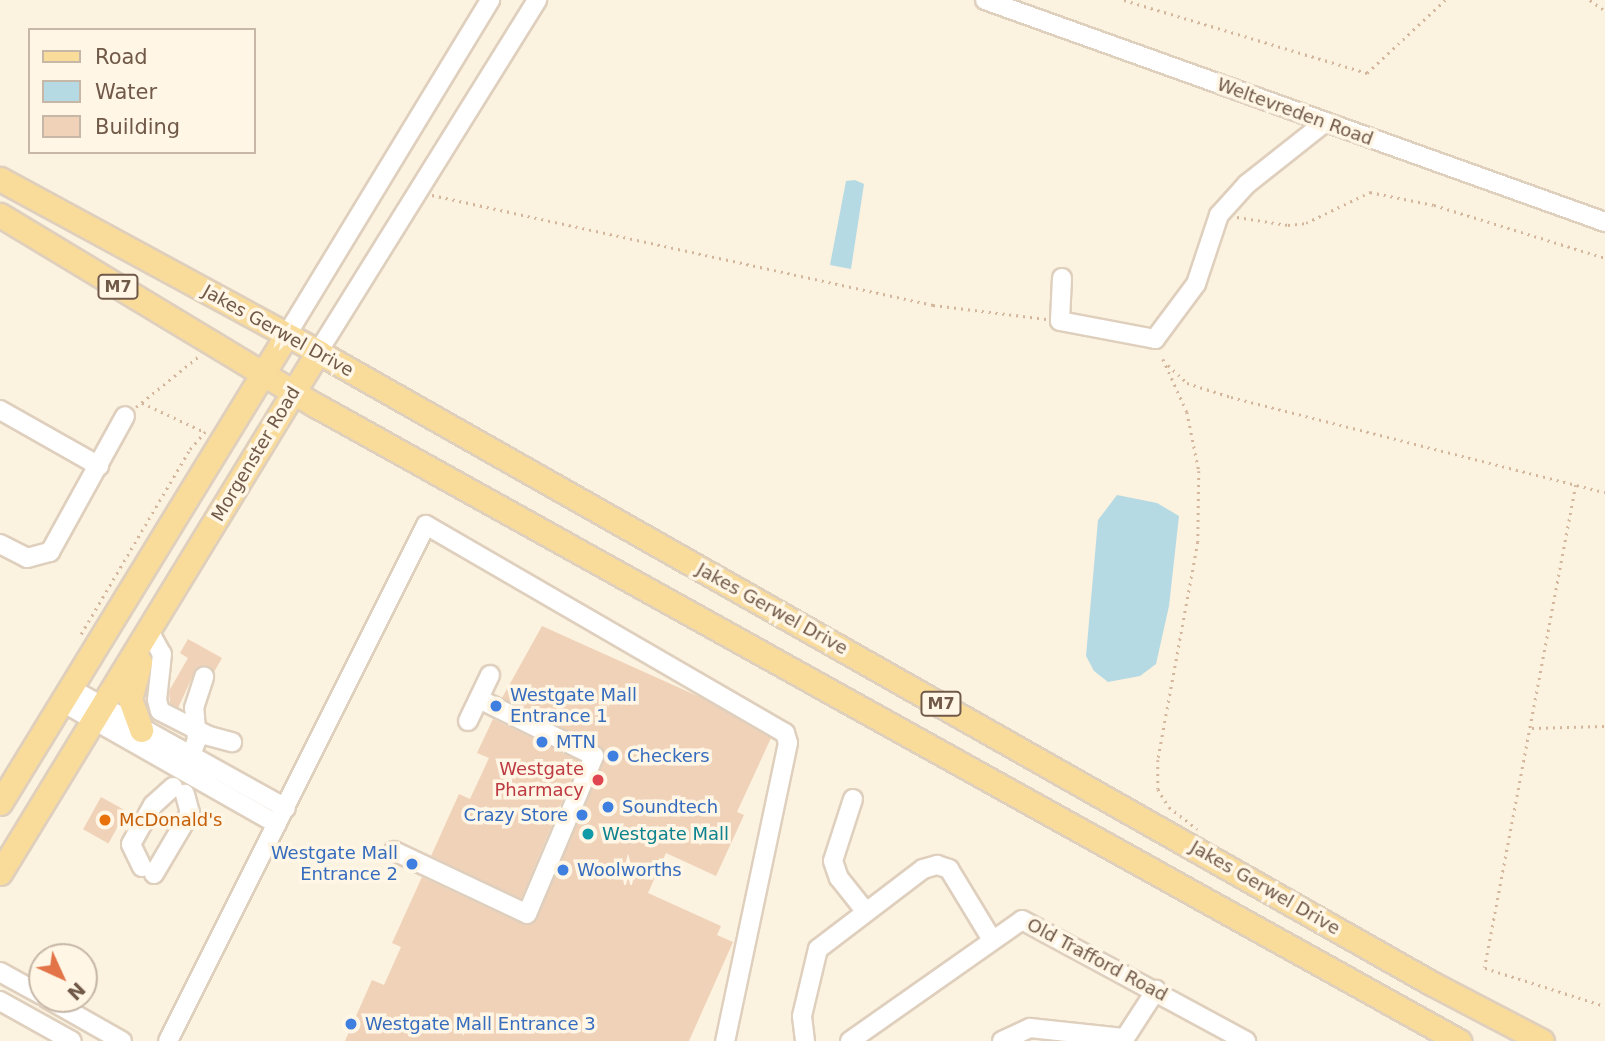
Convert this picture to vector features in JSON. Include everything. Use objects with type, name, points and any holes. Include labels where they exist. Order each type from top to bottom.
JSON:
[{"type":"main road","name":"Jakes Gerwel Drive","points":[[0,179],[318,352],[1431,983],[1542,1041]]},
{"type":"main road","name":"M7","points":[[0,215],[293,391],[1459,1041]]},
{"type":"main road","name":"Morgenster Road","points":[[0,803],[286,335]]},
{"type":"main road","name":"Morgenster Road","points":[[0,873],[318,352]]},
{"type":"main road","points":[[141,730],[130,699],[146,635]]},
{"type":"street","name":"Morgenster Road","points":[[286,335],[490,0]]},
{"type":"street","name":"Morgenster Road","points":[[318,352],[415,191],[537,0]]},
{"type":"street","name":"Weltevreden Road","points":[[985,0],[1324,124],[1605,222]]},
{"type":"street","points":[[1062,278],[1060,321],[1155,339],[1196,284],[1219,215],[1247,184],[1324,124]]},
{"type":"street","points":[[0,410],[99,466]]},
{"type":"street","points":[[0,544],[27,558],[50,552],[125,416]]},
{"type":"street","points":[[168,1041],[417,537],[428,526],[785,733],[788,743],[725,1041]]},
{"type":"street","points":[[146,635],[163,665],[158,707],[232,741]]},
{"type":"street","points":[[468,721],[481,700],[490,675]]},
{"type":"street","points":[[183,778],[153,805],[131,844],[148,870],[190,813],[183,778],[196,726],[194,708],[204,677]]},
{"type":"street","points":[[66,695],[98,714],[183,778],[277,824]]},
{"type":"street","points":[[394,851],[527,914],[594,756],[481,700]]},
{"type":"street","points":[[98,714],[141,730],[183,778],[285,807]]},
{"type":"street","points":[[853,799],[833,861],[839,878],[866,912]]},
{"type":"street","points":[[805,1041],[802,1016],[818,949],[923,869],[943,865],[955,875],[991,938]]},
{"type":"street","name":"Old Trafford Road","points":[[850,1041],[991,938],[1016,921],[1027,920],[1246,1041]]},
{"type":"street","points":[[0,972],[28,987]]},
{"type":"street","points":[[1002,1041],[1030,1028],[1123,1040],[1156,990]]},
{"type":"street","points":[[0,1001],[72,1041]]},
{"type":"street","points":[[73,1013],[122,1041]]},
{"type":"path","points":[[1124,0],[1367,73],[1445,0]]},
{"type":"path","points":[[1590,0],[1605,11]]},
{"type":"path","points":[[415,191],[933,305],[1060,321]]},
{"type":"path","points":[[1219,215],[1288,225],[1306,223],[1370,192],[1434,205],[1605,258]]},
{"type":"path","points":[[1155,339],[1188,412],[1199,471],[1198,542],[1158,760],[1158,789],[1168,807],[1201,831]]},
{"type":"path","points":[[125,416],[200,355]]},
{"type":"path","points":[[1163,359],[1187,383],[1231,397],[1605,492]]},
{"type":"path","points":[[79,645],[96,603],[190,449],[205,432],[142,403]]},
{"type":"path","points":[[1576,485],[1485,968],[1605,1006]]},
{"type":"path","points":[[1532,728],[1605,726]]},
{"type":"water","points":[[855,180],[864,184],[851,269],[830,265],[846,181]]},
{"type":"water","points":[[1117,495],[1157,503],[1179,516],[1169,606],[1156,664],[1140,676],[1108,682],[1094,671],[1086,656],[1098,520]]},
{"type":"building","name":"Westgate Mall","points":[[542,626],[702,698],[771,738],[737,812],[744,815],[716,876],[666,853],[648,893],[721,926],[717,935],[733,942],[689,1041],[345,1041],[372,980],[384,985],[401,947],[392,943],[422,877],[522,924],[537,918],[605,755],[599,746],[502,698]]},
{"type":"building","points":[[188,639],[222,658],[214,672],[207,666],[196,669],[178,708],[170,703],[169,691],[188,658],[180,653]]},
{"type":"building","points":[[493,719],[579,761],[521,899],[431,856],[459,794],[470,799],[489,758],[477,753]]},
{"type":"building","name":"McDonald's","points":[[101,797],[126,811],[108,843],[83,829]]},
{"type":"place","name":"Westgate Mall Entrance 1","points":[[496,706]]},
{"type":"place","name":"MTN","points":[[542,742]]},
{"type":"place","name":"Checkers","points":[[613,756]]},
{"type":"place","name":"Westgate Pharmacy","points":[[598,780]]},
{"type":"place","name":"Soundtech","points":[[608,807]]},
{"type":"place","name":"Crazy Store","points":[[582,815]]},
{"type":"place","name":"McDonald's","points":[[105,820]]},
{"type":"place","name":"Westgate Mall","points":[[588,834]]},
{"type":"place","name":"Westgate Mall Entrance 2","points":[[412,864]]},
{"type":"place","name":"Woolworths","points":[[563,870]]},
{"type":"place","name":"Westgate Mall Entrance 3","points":[[351,1024]]}]
